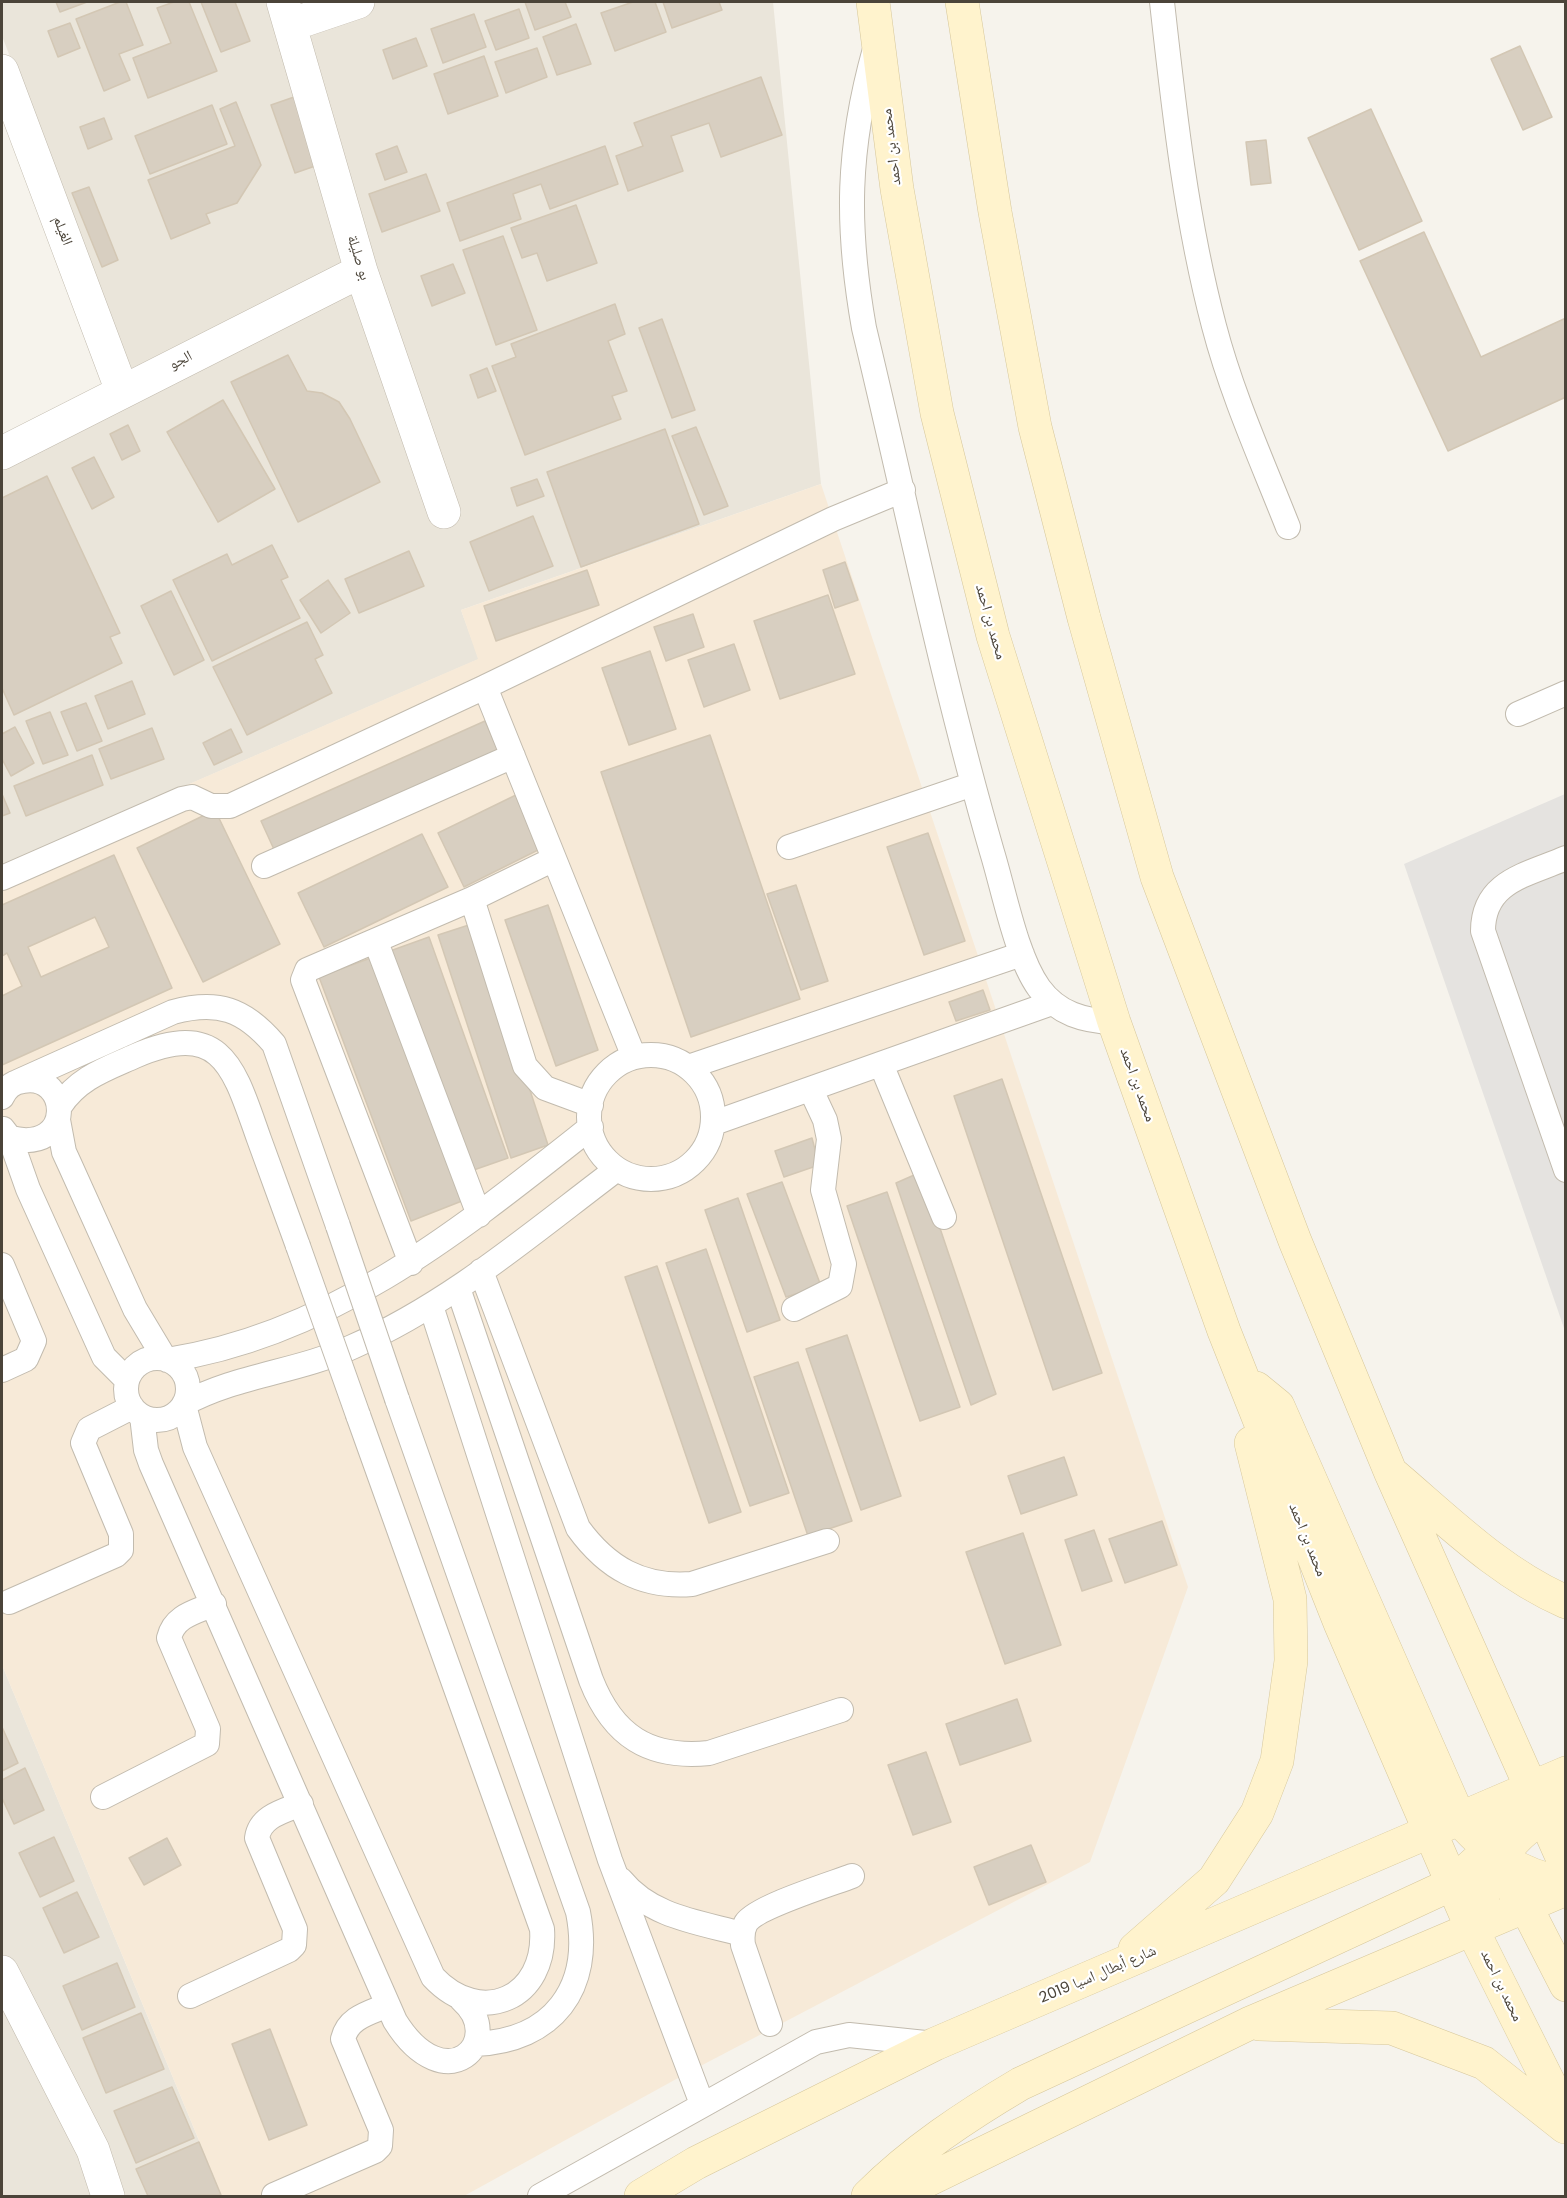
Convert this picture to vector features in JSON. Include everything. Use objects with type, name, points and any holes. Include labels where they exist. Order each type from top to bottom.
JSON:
[{"type":"street","points":[[287,13],[358,2]]},
{"type":"street","name":"محمد بن احمد","points":[[873,2],[897,189],[937,413],[993,636],[1114,1022],[1224,1331],[1340,1623],[1472,1929],[1566,2117]]},
{"type":"street","points":[[962,2],[995,212],[1035,427],[1084,618],[1157,877],[1295,1241],[1389,1471],[1546,1804],[1566,1866]]},
{"type":"street","name":"بو صليلة","points":[[287,13],[361,271],[444,512]]},
{"type":"street","name":"الغيلم","points":[[2,72],[122,391]]},
{"type":"street","name":"الجو","points":[[2,453],[361,271]]},
{"type":"street","points":[[1111,1970],[1214,1880],[1257,1813],[1277,1761],[1291,1661],[1290,1599],[1224,1331]]},
{"type":"street","points":[[1243,1378],[1278,1406],[1460,1820],[1525,1905],[1566,1984]]},
{"type":"street","points":[[1389,1471],[1490,1557],[1525,1581],[1566,1602]]},
{"type":"street","name":"شارع أبطال اسيا 2019","points":[[641,2196],[696,2163],[935,2044],[1460,1820],[1546,1804],[1566,1773]]},
{"type":"street","points":[[868,2196],[919,2151],[968,2115],[1020,2084],[1452,1884],[1517,1837],[1546,1804]]},
{"type":"street","points":[[1430,1832],[1448,1834],[1491,1858],[1528,1874],[1566,1884]]},
{"type":"street","points":[[1472,1929],[1491,1858]]},
{"type":"street","points":[[895,2196],[1248,2024],[1566,1889]]},
{"type":"street","points":[[2,1972],[11,2017],[93,2151],[108,2196]]},
{"type":"street","points":[[1248,2024],[1392,2028],[1484,2063],[1566,2127]]},
{"type":"lane","points":[[1162,2],[1189,207],[1214,327],[1237,397],[1288,527]]},
{"type":"lane","points":[[879,35],[863,92],[853,151],[850,210],[854,270],[864,328],[973,784],[1022,954],[1039,988],[1052,1003],[1070,1015],[1092,1021],[1114,1022]]},
{"type":"lane","points":[[2,878],[182,799],[192,797],[211,806],[230,806],[485,687],[832,519],[903,490]]},
{"type":"lane","points":[[485,687],[634,1057]]},
{"type":"lane","points":[[1518,714],[1566,693]]},
{"type":"lane","points":[[264,866],[513,756]]},
{"type":"lane","points":[[789,848],[973,784]]},
{"type":"lane","points":[[1566,858],[1508,882],[1496,891],[1488,902],[1483,916],[1483,931],[1566,1170]]},
{"type":"lane","points":[[411,1263],[303,980],[308,970],[472,899],[554,859]]},
{"type":"lane","points":[[472,899],[525,1066],[544,1088],[591,1116]]},
{"type":"lane","points":[[376,942],[479,1215]]},
{"type":"lane","points":[[688,1067],[1022,954]]},
{"type":"lane","points":[[714,1123],[1052,1003]]},
{"type":"lane","points":[[9,1089],[173,1012],[195,1006],[218,1006],[240,1014],[259,1026],[274,1044],[579,1912],[584,1938],[581,1963],[574,1987],[560,2008],[542,2026],[519,2038],[498,2043],[475,2044]]},
{"type":"lane","points":[[6,1131],[27,1142],[41,1140],[52,1132],[68,1094],[87,1078],[158,1046],[175,1042],[192,1043],[221,1057],[240,1081],[542,1929],[543,1948],[539,1965],[530,1981],[516,1994],[499,2001],[481,2004],[462,2000]]},
{"type":"lane","points":[[652,1055],[671,1058],[688,1067],[703,1082],[712,1102],[714,1123],[706,1147],[689,1167],[666,1178],[641,1179],[617,1169],[604,1158],[591,1116],[599,1084],[614,1068],[634,1057],[652,1055]]},
{"type":"lane","points":[[881,1064],[944,1218]]},
{"type":"lane","points":[[9,1089],[31,1079],[44,1084],[54,1093],[59,1113],[60,1138],[70,1165],[135,1310],[166,1359],[180,1368],[187,1382],[184,1405],[195,1447],[433,1977],[446,1991],[472,2008],[477,2019],[479,2031],[475,2044],[466,2055],[453,2062],[438,2061],[421,2053],[406,2039],[388,2005],[151,1464],[137,1412],[126,1394],[127,1380],[135,1367],[150,1359],[166,1359],[218,1351],[267,1335],[336,1303],[411,1263],[479,1215],[591,1116]]},
{"type":"lane","points":[[794,1310],[840,1286],[844,1264],[823,1190],[829,1139],[825,1120],[811,1090]]},
{"type":"lane","points":[[6,1131],[28,1188],[104,1357],[127,1380]]},
{"type":"lane","points":[[9,1602],[116,1555],[121,1550],[121,1534],[83,1443],[89,1429],[137,1412],[153,1420],[165,1419],[176,1414],[184,1405],[208,1390],[305,1365],[349,1349],[431,1306],[458,1288],[617,1169]]},
{"type":"lane","points":[[2,1265],[34,1341],[27,1359],[2,1370]]},
{"type":"lane","points":[[481,1271],[578,1528],[593,1548],[611,1565],[633,1577],[652,1583],[672,1586],[692,1584],[827,1541]]},
{"type":"lane","points":[[458,1288],[591,1680],[599,1700],[611,1719],[645,1746],[666,1753],[687,1755],[709,1754],[841,1710]]},
{"type":"lane","points":[[431,1306],[610,1860],[702,2104]]},
{"type":"lane","points":[[103,1797],[207,1744],[208,1729],[170,1638],[175,1623],[182,1617],[214,1604]]},
{"type":"lane","points":[[190,1996],[289,1950],[294,1945],[295,1929],[257,1838],[258,1831],[268,1818],[301,1804]]},
{"type":"lane","points":[[610,1860],[620,1879],[633,1895],[651,1907],[671,1916],[742,1934]]},
{"type":"lane","points":[[770,2024],[743,1945],[742,1934],[746,1923],[762,1911],[852,1876]]},
{"type":"lane","points":[[274,2195],[375,2151],[380,2146],[381,2130],[343,2039],[348,2025],[354,2020],[388,2005]]},
{"type":"lane","points":[[540,2196],[816,2042],[849,2035],[935,2044]]},
{"type":"shaded area","points":[[2,2],[773,2],[821,484],[461,610],[479,659],[2,865],[2,460],[138,387],[2,36]]},
{"type":"shaded area","points":[[821,484],[1188,1587],[1090,1862],[689,2072],[464,2196],[222,2196],[2,1665],[2,865],[478,659],[461,610]]},
{"type":"shaded area","points":[[1565,794],[1565,1331],[1404,864]]},
{"type":"shaded area","points":[[2,1665],[222,2196],[2,2196]]},
{"type":"building","points":[[56,2],[87,2],[60,12]]},
{"type":"building","points":[[120,2],[126,2],[143,45],[119,54],[130,80],[104,91],[76,19]]},
{"type":"building","points":[[174,2],[189,2],[217,71],[148,98],[133,58],[171,43],[157,8]]},
{"type":"building","points":[[201,2],[235,2],[250,41],[221,52]]},
{"type":"building","points":[[525,2],[565,2],[571,17],[535,30]]},
{"type":"building","points":[[633,2],[655,2],[666,32],[615,51],[601,13]]},
{"type":"building","points":[[663,2],[719,2],[722,10],[672,28]]},
{"type":"building","points":[[519,9],[529,38],[496,50],[485,21]]},
{"type":"building","points":[[474,14],[486,47],[443,63],[431,29]]},
{"type":"building","points":[[70,23],[80,48],[58,57],[48,31]]},
{"type":"building","points":[[576,24],[591,64],[557,75],[543,37]]},
{"type":"building","points":[[416,38],[427,66],[393,79],[383,50]]},
{"type":"building","points":[[1520,46],[1552,117],[1523,130],[1491,59]]},
{"type":"building","points":[[537,48],[547,77],[506,93],[495,62]]},
{"type":"building","points":[[484,56],[498,96],[448,114],[434,74]]},
{"type":"building","points":[[761,77],[782,135],[721,157],[709,123],[671,136],[683,171],[628,191],[616,156],[643,146],[634,123]]},
{"type":"building","points":[[297,96],[321,164],[295,173],[271,105]]},
{"type":"building","points":[[236,102],[261,165],[237,203],[206,214],[210,223],[171,239],[148,180],[235,146],[220,109]]},
{"type":"building","points":[[212,105],[227,144],[150,174],[135,136]]},
{"type":"building","points":[[1371,109],[1422,221],[1359,250],[1308,138]]},
{"type":"building","points":[[104,118],[112,139],[88,149],[80,127]]},
{"type":"building","points":[[1266,140],[1271,183],[1251,185],[1246,142]]},
{"type":"building","points":[[397,146],[407,172],[385,180],[376,154]]},
{"type":"building","points":[[605,146],[618,184],[550,209],[541,184],[513,194],[521,219],[460,241],[447,203]]},
{"type":"building","points":[[426,174],[440,211],[382,232],[369,194]]},
{"type":"building","points":[[89,187],[118,260],[102,267],[72,193]]},
{"type":"building","points":[[576,205],[597,263],[547,281],[537,253],[522,258],[511,228]]},
{"type":"building","points":[[1424,232],[1481,357],[1566,318],[1566,397],[1448,451],[1360,261]]},
{"type":"building","points":[[503,236],[537,330],[496,345],[463,250]]},
{"type":"building","points":[[453,264],[465,293],[432,306],[421,276]]},
{"type":"building","points":[[615,304],[625,334],[608,341],[627,391],[612,396],[621,419],[525,455],[492,366],[516,357],[511,344]]},
{"type":"building","points":[[662,319],[695,410],[672,418],[639,328]]},
{"type":"building","points":[[288,355],[307,391],[322,393],[339,402],[350,419],[380,482],[298,522],[231,382]]},
{"type":"building","points":[[487,368],[496,391],[478,398],[470,375]]},
{"type":"building","points":[[223,400],[275,489],[218,522],[167,432]]},
{"type":"building","points":[[128,425],[140,451],[122,460],[110,434]]},
{"type":"building","points":[[696,427],[728,506],[704,515],[672,436]]},
{"type":"building","points":[[665,429],[699,524],[581,567],[547,472]]},
{"type":"building","points":[[94,457],[114,497],[92,509],[72,468]]},
{"type":"building","points":[[47,476],[120,633],[110,637],[122,663],[14,715],[2,688],[2,498]]},
{"type":"building","points":[[537,479],[544,496],[517,506],[511,488]]},
{"type":"building","points":[[533,516],[553,566],[489,591],[470,542]]},
{"type":"building","points":[[272,545],[288,577],[281,580],[300,618],[212,661],[173,580],[227,554],[232,565]]},
{"type":"building","points":[[409,551],[424,586],[359,613],[345,579]]},
{"type":"building","points":[[845,562],[858,600],[835,608],[823,570]]},
{"type":"building","points":[[587,570],[599,605],[496,641],[484,606]]},
{"type":"building","points":[[328,580],[350,613],[321,633],[300,600]]},
{"type":"building","points":[[171,591],[204,660],[174,675],[141,606]]},
{"type":"building","points":[[828,595],[855,674],[780,699],[754,621]]},
{"type":"building","points":[[693,614],[704,647],[666,661],[654,627]]},
{"type":"building","points":[[307,622],[323,655],[315,659],[332,693],[247,735],[213,667]]},
{"type":"building","points":[[734,644],[750,690],[704,707],[688,660]]},
{"type":"building","points":[[650,651],[676,729],[629,745],[602,668]]},
{"type":"building","points":[[132,681],[145,714],[108,729],[95,696]]},
{"type":"building","points":[[86,703],[102,741],[77,751],[61,712]]},
{"type":"building","points":[[50,712],[68,755],[43,764],[26,721]]},
{"type":"building","points":[[485,721],[501,757],[277,856],[261,821]]},
{"type":"building","points":[[15,727],[34,763],[11,776],[2,759],[2,734]]},
{"type":"building","points":[[152,728],[164,759],[111,779],[99,749]]},
{"type":"building","points":[[231,729],[242,752],[214,765],[203,743]]},
{"type":"building","points":[[710,735],[800,999],[691,1037],[601,772]]},
{"type":"building","points":[[92,755],[103,785],[26,816],[14,786]]},
{"type":"building","points":[[2,794],[10,813],[2,816]]},
{"type":"building","points":[[516,795],[542,848],[464,887],[438,833]]},
{"type":"building","points":[[215,810],[280,944],[203,982],[137,848]]},
{"type":"building","points":[[928,833],[965,941],[924,955],[887,847]]},
{"type":"building","points":[[422,834],[448,887],[324,947],[298,893]]},
{"type":"building","points":[[114,855],[172,988],[2,1065],[2,996],[22,986],[7,953],[2,956],[2,905]],"holes":[[[95,917],[109,947],[41,977],[28,947]]]},
{"type":"building","points":[[796,885],[828,981],[801,990],[767,894]]},
{"type":"building","points":[[548,905],[598,1050],[556,1066],[505,920]]},
{"type":"building","points":[[475,923],[548,1145],[511,1158],[438,935]]},
{"type":"building","points":[[429,937],[508,1158],[468,1172],[390,951]]},
{"type":"building","points":[[376,956],[467,1199],[411,1221],[319,977]]},
{"type":"building","points":[[983,990],[990,1010],[956,1021],[949,1002]]},
{"type":"building","points":[[1002,1079],[1102,1373],[1053,1390],[954,1096]]},
{"type":"building","points":[[812,1138],[819,1165],[784,1177],[775,1151]]},
{"type":"building","points":[[921,1172],[996,1394],[971,1405],[896,1183]]},
{"type":"building","points":[[782,1182],[821,1286],[786,1297],[747,1194]]},
{"type":"building","points":[[887,1192],[960,1407],[920,1421],[847,1206]]},
{"type":"building","points":[[738,1198],[780,1320],[747,1332],[705,1210]]},
{"type":"building","points":[[706,1249],[789,1493],[750,1506],[666,1263]]},
{"type":"building","points":[[657,1266],[741,1512],[709,1523],[625,1277]]},
{"type":"building","points":[[847,1335],[901,1496],[861,1510],[806,1349]]},
{"type":"building","points":[[798,1362],[852,1521],[808,1536],[754,1377]]},
{"type":"building","points":[[1064,1457],[1077,1495],[1021,1514],[1008,1476]]},
{"type":"building","points":[[1162,1521],[1177,1565],[1125,1583],[1109,1539]]},
{"type":"building","points":[[1094,1530],[1112,1581],[1082,1591],[1065,1540]]},
{"type":"building","points":[[1023,1533],[1061,1645],[1005,1664],[966,1552]]},
{"type":"building","points":[[1017,1699],[1031,1741],[960,1765],[946,1724]]},
{"type":"building","points":[[2,1727],[18,1763],[2,1771]]},
{"type":"building","points":[[926,1752],[951,1822],[913,1835],[888,1765]]},
{"type":"building","points":[[25,1768],[44,1810],[14,1824],[2,1798],[2,1780]]},
{"type":"building","points":[[54,1837],[74,1881],[40,1897],[19,1853]]},
{"type":"building","points":[[167,1838],[181,1865],[144,1885],[129,1858]]},
{"type":"building","points":[[1031,1845],[1046,1882],[989,1905],[974,1867]]},
{"type":"building","points":[[77,1892],[99,1937],[64,1953],[43,1908]]},
{"type":"building","points":[[117,1963],[135,2007],[82,2030],[63,1986]]},
{"type":"building","points":[[141,2013],[164,2069],[106,2093],[83,2038]]},
{"type":"building","points":[[270,2029],[307,2125],[269,2140],[232,2044]]},
{"type":"building","points":[[172,2087],[194,2138],[136,2163],[114,2111]]},
{"type":"building","points":[[199,2142],[221,2195],[148,2196],[136,2169]]}]
